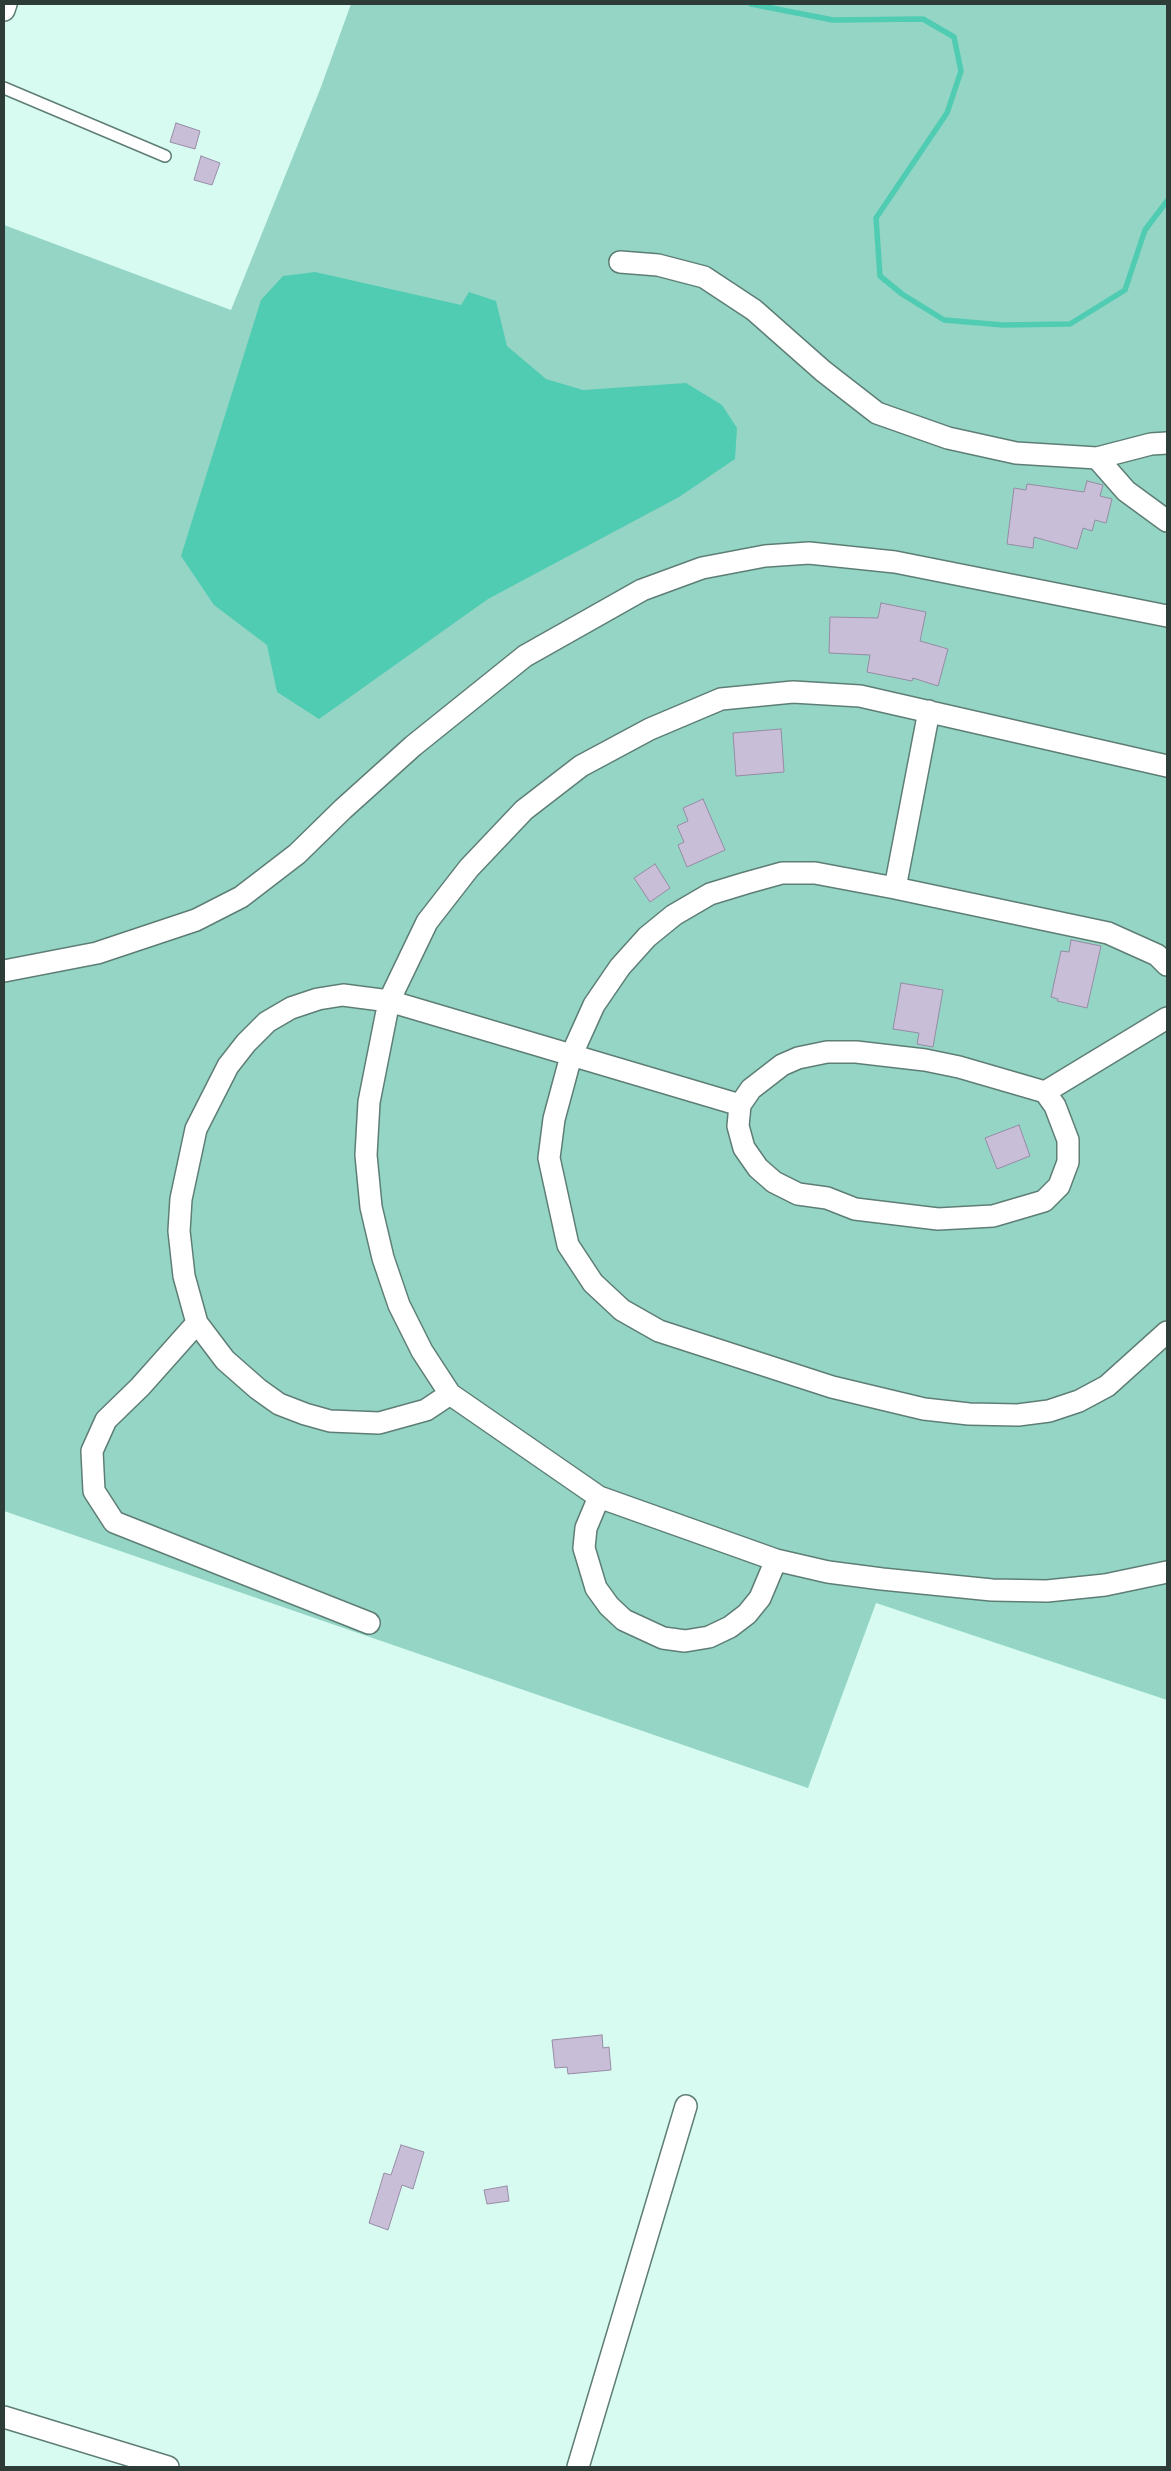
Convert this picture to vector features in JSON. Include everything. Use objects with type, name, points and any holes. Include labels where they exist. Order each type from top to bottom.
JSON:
[{"type":"street","points":[[4,10],[6,4]]},
{"type":"street","points":[[620,262],[658,265],[704,277],[754,310],[823,371],[877,413],[948,438],[1016,453],[1097,458],[1151,444],[1167,443]]},
{"type":"street","points":[[1097,458],[1126,491],[1167,521]]},
{"type":"street","points":[[4,971],[96,953],[196,920],[241,897],[297,854],[342,809],[413,746],[524,656],[642,590],[702,568],[765,556],[809,552],[895,562],[1167,616]]},
{"type":"street","points":[[1167,766],[860,696],[793,692],[721,699],[650,729],[581,766],[524,810],[469,868],[426,922],[389,1001],[369,1102],[366,1155],[371,1207],[383,1258],[399,1305],[422,1351],[450,1394],[599,1497],[776,1560],[828,1572],[992,1590],[1047,1591],[1105,1585],[1167,1572]]},
{"type":"street","points":[[895,888],[929,711]]},
{"type":"street","points":[[1167,964],[1158,955],[1108,932],[815,873],[782,873],[710,894],[674,915],[647,937],[620,967],[594,1005],[571,1056],[554,1118],[549,1158],[568,1245],[593,1283],[622,1310],[659,1331],[739,1359],[841,1389],[924,1408],[969,1414],[999,1415],[1049,1411],[1079,1401],[1107,1386],[1167,1332]]},
{"type":"street","points":[[450,1394],[426,1410],[379,1424],[330,1421],[305,1414],[279,1404],[258,1389],[225,1360],[198,1322],[184,1276],[179,1231],[181,1199],[196,1129],[228,1066],[267,1022],[290,1008],[318,999],[343,995],[389,1001],[740,1105]]},
{"type":"street","points":[[1045,1092],[1167,1018]]},
{"type":"street","points":[[827,1052],[856,1052],[925,1060],[959,1067],[1045,1092],[1054,1106],[1068,1140],[1068,1162],[1059,1186],[1044,1200],[1002,1214],[948,1218],[855,1208],[827,1198],[798,1194],[774,1182],[758,1168],[744,1148],[738,1126],[740,1105],[752,1089],[782,1065],[798,1058],[827,1052]]},
{"type":"street","points":[[198,1322],[140,1387],[106,1420],[92,1451],[94,1491],[114,1522],[369,1623]]},
{"type":"street","points":[[599,1497],[586,1528],[584,1548],[596,1588],[609,1606],[624,1620],[663,1638],[685,1640],[708,1637],[730,1627],[747,1614],[760,1598],[776,1560]]},
{"type":"street","points":[[578,2467],[686,2106]]},
{"type":"street","points":[[4,2416],[168,2467]]},
{"type":"lane","points":[[4,88],[166,156]]},
{"type":"shaded area","points":[[351,4],[1167,4],[1167,1700],[876,1603],[808,1788],[4,1511],[4,225],[231,310],[321,87]]},
{"type":"shaded area","points":[[315,272],[461,305],[469,292],[496,301],[507,346],[546,379],[583,390],[686,383],[722,405],[737,428],[735,459],[679,497],[488,599],[319,719],[277,692],[267,645],[214,605],[181,556],[261,300],[283,276]]},
{"type":"building","points":[[176,123],[200,131],[195,149],[170,142]]},
{"type":"building","points":[[201,156],[220,163],[212,185],[194,180]]},
{"type":"building","points":[[1087,481],[1103,485],[1100,496],[1112,499],[1106,523],[1095,520],[1092,531],[1083,528],[1077,549],[1034,537],[1033,548],[1007,544],[1014,488],[1026,490],[1027,484],[1084,492]]},
{"type":"building","points":[[881,603],[926,612],[920,641],[948,649],[938,686],[913,678],[912,681],[867,672],[870,655],[829,653],[830,617],[878,618]]},
{"type":"building","points":[[781,729],[784,772],[736,776],[733,733]]},
{"type":"building","points":[[703,799],[725,850],[687,867],[678,845],[684,842],[677,826],[688,821],[683,808]]},
{"type":"building","points":[[655,864],[670,888],[650,902],[634,878]]},
{"type":"building","points":[[1071,940],[1101,946],[1087,1008],[1057,1001],[1058,999],[1051,997],[1061,951],[1069,952]]},
{"type":"building","points":[[901,983],[943,990],[933,1047],[917,1044],[919,1033],[893,1029]]},
{"type":"building","points":[[1019,1125],[1030,1156],[997,1169],[985,1138]]},
{"type":"building","points":[[602,2035],[603,2048],[609,2047],[611,2070],[568,2074],[567,2067],[555,2068],[552,2040]]},
{"type":"building","points":[[401,2145],[424,2152],[413,2189],[402,2185],[388,2230],[369,2223],[384,2173],[391,2175]]},
{"type":"building","points":[[507,2186],[509,2201],[487,2204],[484,2190]]},
{"type":"waterway","points":[[751,4],[833,20],[923,19],[954,37],[961,71],[947,113],[876,218],[880,276],[902,294],[944,320],[1003,325],[1070,324],[1125,290],[1145,230],[1167,201]]}]
